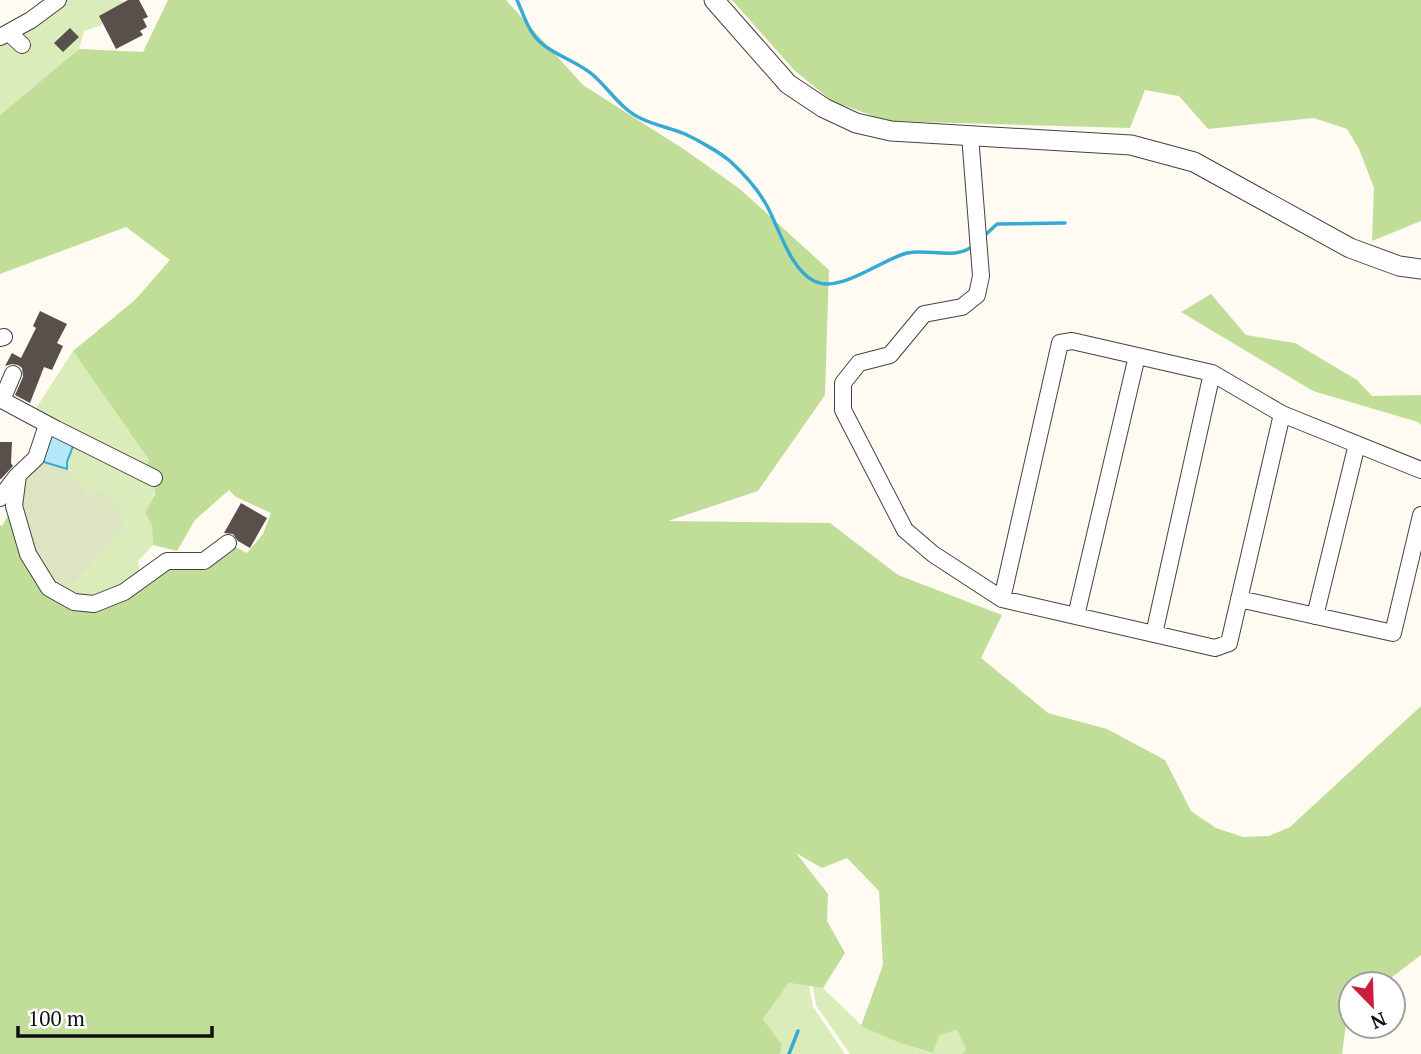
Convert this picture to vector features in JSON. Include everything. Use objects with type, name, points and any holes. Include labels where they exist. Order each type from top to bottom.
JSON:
[{"type":"street","points":[[4,35],[58,0]]},
{"type":"street","points":[[714,0],[788,84],[824,108],[856,124],[891,131],[1131,145],[1168,154],[1194,162],[1350,248],[1399,266],[1421,269]]},
{"type":"street","points":[[4,35],[22,45]]},
{"type":"street","points":[[970,135],[981,276],[977,295],[962,307],[924,314],[890,355],[859,363],[843,383],[843,410],[905,530],[933,554],[1002,600],[1215,649],[1229,643],[1282,414]]},
{"type":"street","points":[[1002,600],[1060,343],[1072,341],[1212,373],[1282,414],[1421,470]]},
{"type":"street","points":[[1076,616],[1137,356]]},
{"type":"street","points":[[1154,634],[1212,373]]},
{"type":"street","points":[[13,374],[1,400],[154,478]]},
{"type":"street","points":[[0,498],[36,458],[47,425]]},
{"type":"street","points":[[1315,616],[1357,444]]},
{"type":"street","points":[[18,475],[14,506],[28,554],[49,587],[74,602],[94,604],[124,593],[167,561],[204,561],[228,543]]},
{"type":"street","points":[[1239,599],[1392,634],[1421,515]]},
{"type":"green space","points":[[57,0],[121,0],[126,4],[104,14],[102,25],[84,31],[79,49],[0,115],[0,37]]},
{"type":"green space","points":[[168,0],[506,0],[583,85],[685,150],[740,189],[829,270],[825,395],[758,491],[668,521],[830,523],[898,575],[1002,615],[981,658],[1048,713],[1107,729],[1165,760],[1191,811],[1216,828],[1243,837],[1269,836],[1290,827],[1421,706],[1421,955],[1401,970],[1337,970],[1337,1040],[1344,1040],[1342,1054],[962,1054],[966,1049],[957,1030],[939,1035],[933,1053],[900,1043],[861,1026],[883,965],[879,891],[847,858],[822,868],[796,853],[828,894],[827,921],[845,953],[823,988],[789,983],[763,1019],[782,1045],[780,1054],[0,1054],[0,525],[2,526],[14,506],[49,587],[94,604],[167,561],[204,561],[228,543],[247,553],[263,534],[271,513],[236,497],[229,490],[195,520],[177,551],[153,545],[152,525],[145,513],[155,494],[154,478],[143,473],[149,460],[73,351],[135,300],[170,260],[126,227],[0,274],[0,115],[79,49],[143,52]]},
{"type":"green space","points":[[732,0],[1421,0],[1421,221],[1372,241],[1374,188],[1359,149],[1347,129],[1314,118],[1208,129],[1179,96],[1145,90],[1130,128],[887,121],[832,101],[794,70]]},
{"type":"green space","points":[[1211,294],[1246,335],[1295,343],[1357,380],[1372,396],[1421,395],[1421,425],[1313,391],[1181,312]]},
{"type":"green space","points":[[73,351],[149,460],[155,482],[154,493],[145,513],[152,525],[153,545],[138,561],[141,579],[94,604],[62,595],[97,488],[92,497],[83,492],[73,478],[74,472],[67,469],[67,462],[55,435],[31,416]]},
{"type":"green space","points":[[34,459],[74,472],[73,478],[80,481],[78,484],[84,489],[83,492],[92,497],[97,488],[120,508],[122,529],[62,595],[49,588],[14,506],[18,475]]},
{"type":"green space","points":[[789,983],[809,986],[813,1007],[845,1054],[780,1054],[782,1045],[763,1019]]},
{"type":"green space","points":[[813,987],[823,988],[861,1025],[900,1043],[932,1053],[939,1034],[958,1030],[966,1049],[962,1054],[850,1054],[816,1005]]},
{"type":"water","points":[[45,429],[73,446],[67,469],[34,459]]},
{"type":"building","points":[[128,0],[139,0],[148,17],[143,19],[147,27],[140,31],[143,35],[116,49],[99,16]]},
{"type":"building","points":[[70,28],[79,37],[63,52],[54,43]]},
{"type":"building","points":[[40,311],[67,324],[57,343],[63,346],[52,370],[44,367],[30,403],[15,395],[23,377],[22,368],[12,364],[5,366],[12,353],[21,358],[36,328],[33,326]]},
{"type":"building","points":[[0,442],[12,442],[13,466],[1,479],[0,479]]},
{"type":"building","points":[[241,503],[267,518],[250,548],[238,541],[233,534],[224,533]]},
{"type":"waterway","points":[[517,0],[528,26],[539,41],[593,75],[633,114],[690,137],[730,161],[767,206],[798,267],[814,281],[824,284],[848,280],[907,253],[951,253],[967,250],[974,245]]},
{"type":"waterway","points":[[982,238],[997,224],[1065,223]]},
{"type":"waterway","points":[[789,1054],[798,1031]]}]
